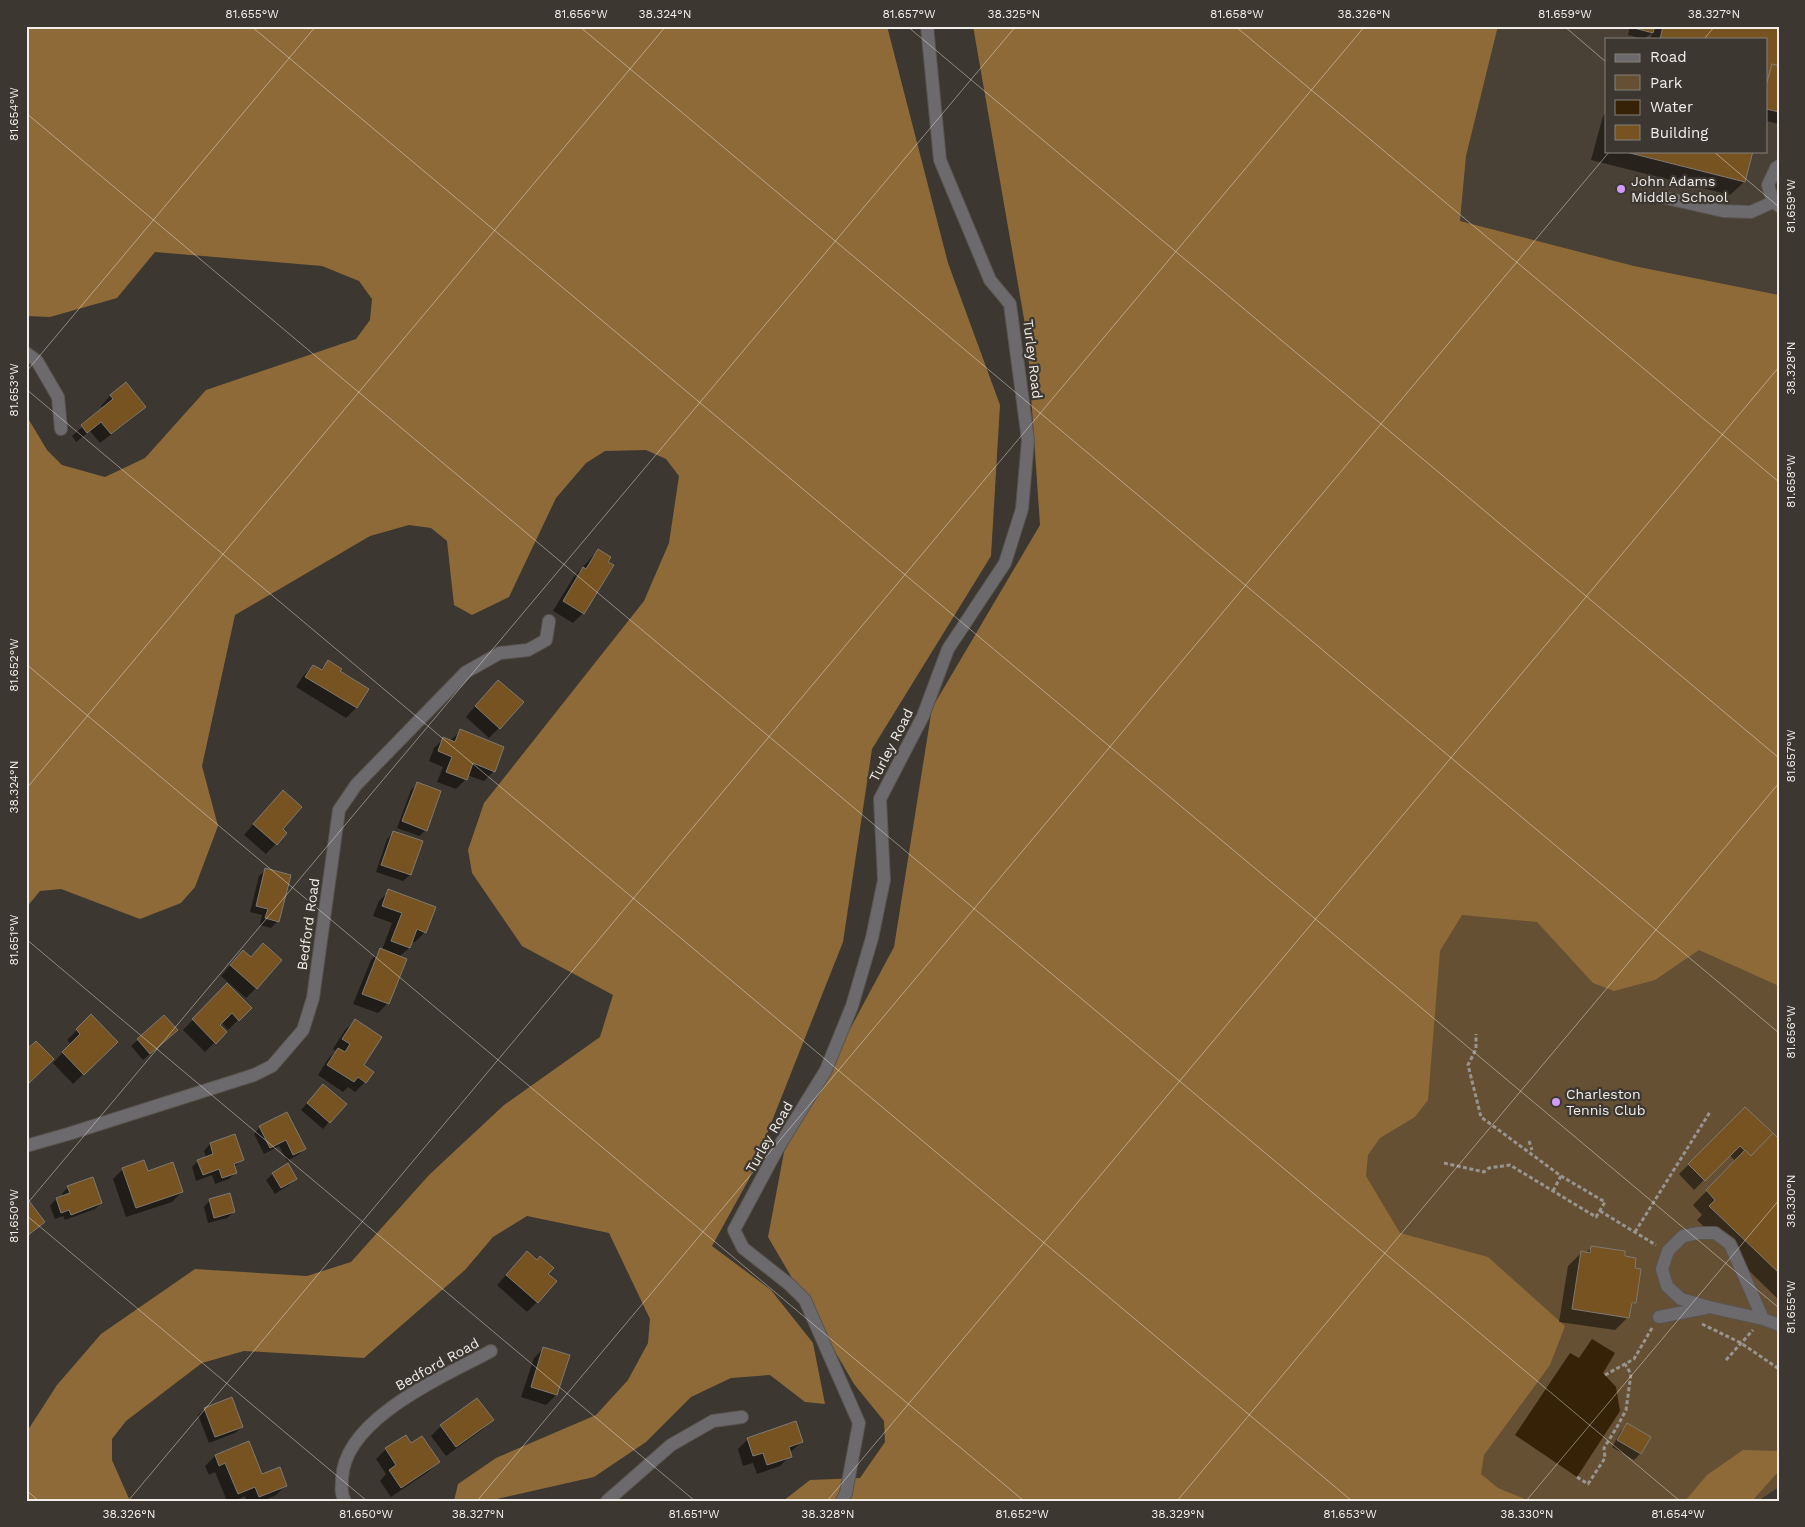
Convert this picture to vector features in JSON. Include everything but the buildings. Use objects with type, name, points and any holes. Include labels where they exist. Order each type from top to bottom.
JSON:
[{"type":"street","name":"Turley Road","points":[[842,1501],[846,1493],[859,1423],[805,1300],[790,1285],[743,1248],[734,1230],[778,1148],[826,1070],[852,1006],[872,938],[884,880],[880,800],[923,716],[948,649],[1004,563],[1022,509],[1028,440],[1010,304],[990,280],[940,160],[927,26]]},
{"type":"street","points":[[1666,198],[1723,211],[1751,212],[1776,204],[1768,185],[1776,168],[1779,166]]},
{"type":"street","points":[[26,354],[36,361],[58,397],[61,429]]},
{"type":"street","name":"Bedford Road","points":[[26,1146],[254,1075],[272,1066],[303,1030],[313,998],[339,810],[356,785],[466,672],[500,653],[528,650],[546,640],[549,621]]},
{"type":"street","points":[[1760,1319],[1730,1244],[1715,1233],[1699,1233],[1683,1236],[1668,1251],[1662,1269],[1667,1286],[1681,1299],[1779,1325]]},
{"type":"street","points":[[1659,1317],[1708,1307]]},
{"type":"street","name":"Bedford Road","points":[[345,1501],[342,1496],[343,1469],[354,1444],[370,1424],[410,1395],[492,1351]]},
{"type":"street","points":[[607,1501],[672,1445],[714,1421],[742,1417]]},
{"type":"path","points":[[1444,1163],[1484,1172],[1489,1168],[1510,1165],[1596,1217],[1605,1202],[1561,1176],[1481,1117],[1468,1065],[1476,1048],[1476,1034]]},
{"type":"path","points":[[1635,1232],[1710,1112]]},
{"type":"path","points":[[1529,1140],[1532,1150]]},
{"type":"path","points":[[1553,1191],[1561,1176]]},
{"type":"path","points":[[1600,1211],[1668,1251]]},
{"type":"path","points":[[1681,1313],[1741,1343],[1779,1369]]},
{"type":"path","points":[[1605,1375],[1634,1359],[1659,1317]]},
{"type":"path","points":[[1726,1360],[1752,1331],[1760,1319]]},
{"type":"path","points":[[1577,1477],[1588,1484],[1605,1458],[1604,1448],[1618,1427],[1626,1410],[1631,1374],[1625,1364]]},
{"type":"shaded area","points":[[887,26],[948,263],[1000,405],[991,556],[872,749],[843,942],[749,1179],[712,1246],[771,1290],[813,1343],[825,1404],[805,1402],[770,1375],[731,1378],[691,1397],[646,1442],[594,1477],[488,1501],[454,1501],[458,1484],[496,1458],[596,1415],[628,1380],[648,1343],[650,1319],[609,1233],[527,1216],[493,1237],[465,1270],[364,1358],[244,1351],[202,1363],[126,1421],[112,1439],[112,1460],[130,1501],[26,1501],[26,1433],[57,1385],[101,1334],[195,1269],[307,1276],[351,1262],[429,1175],[504,1105],[600,1037],[613,995],[522,946],[472,873],[468,850],[484,803],[644,601],[669,543],[679,476],[666,459],[646,450],[605,451],[586,463],[556,498],[509,597],[472,615],[454,605],[447,541],[431,528],[409,525],[370,536],[235,615],[202,766],[218,826],[195,887],[181,903],[140,919],[61,889],[40,891],[26,908],[26,415],[47,450],[62,465],[105,477],[145,458],[206,390],[356,339],[370,320],[372,299],[359,281],[322,266],[155,252],[117,298],[50,317],[26,316],[26,27]]},
{"type":"shaded area","points":[[973,26],[1498,26],[1466,156],[1460,221],[1634,266],[1779,295],[1779,986],[1699,950],[1655,980],[1614,991],[1593,983],[1537,922],[1462,915],[1440,951],[1428,1100],[1415,1117],[1380,1138],[1368,1155],[1366,1176],[1400,1233],[1488,1257],[1565,1326],[1550,1365],[1484,1455],[1481,1474],[1498,1488],[1530,1501],[783,1501],[810,1480],[860,1478],[885,1442],[884,1421],[854,1384],[768,1237],[784,1152],[894,947],[932,708],[1040,525],[1027,336]]},
{"type":"shaded area","name":"John Adams Middle School","points":[[1498,26],[1779,26],[1779,295],[1634,266],[1460,221],[1466,156]]},
{"type":"shaded area","points":[[1743,1450],[1779,1451],[1778,1472],[1752,1501],[1685,1501],[1707,1475]]},
{"type":"green space","name":"Charleston Tennis Club","points":[[1375,844],[1779,959],[1779,1487],[1758,1501],[1398,1501],[1310,1244]]},
{"type":"water","points":[[1592,1339],[1615,1353],[1603,1373],[1616,1387],[1620,1411],[1577,1477],[1515,1435],[1570,1353],[1579,1358]]},
{"type":"place","name":"John Adams Middle School","points":[[1621,189]]},
{"type":"place","name":"Charleston Tennis Club","points":[[1556,1102]]}]
